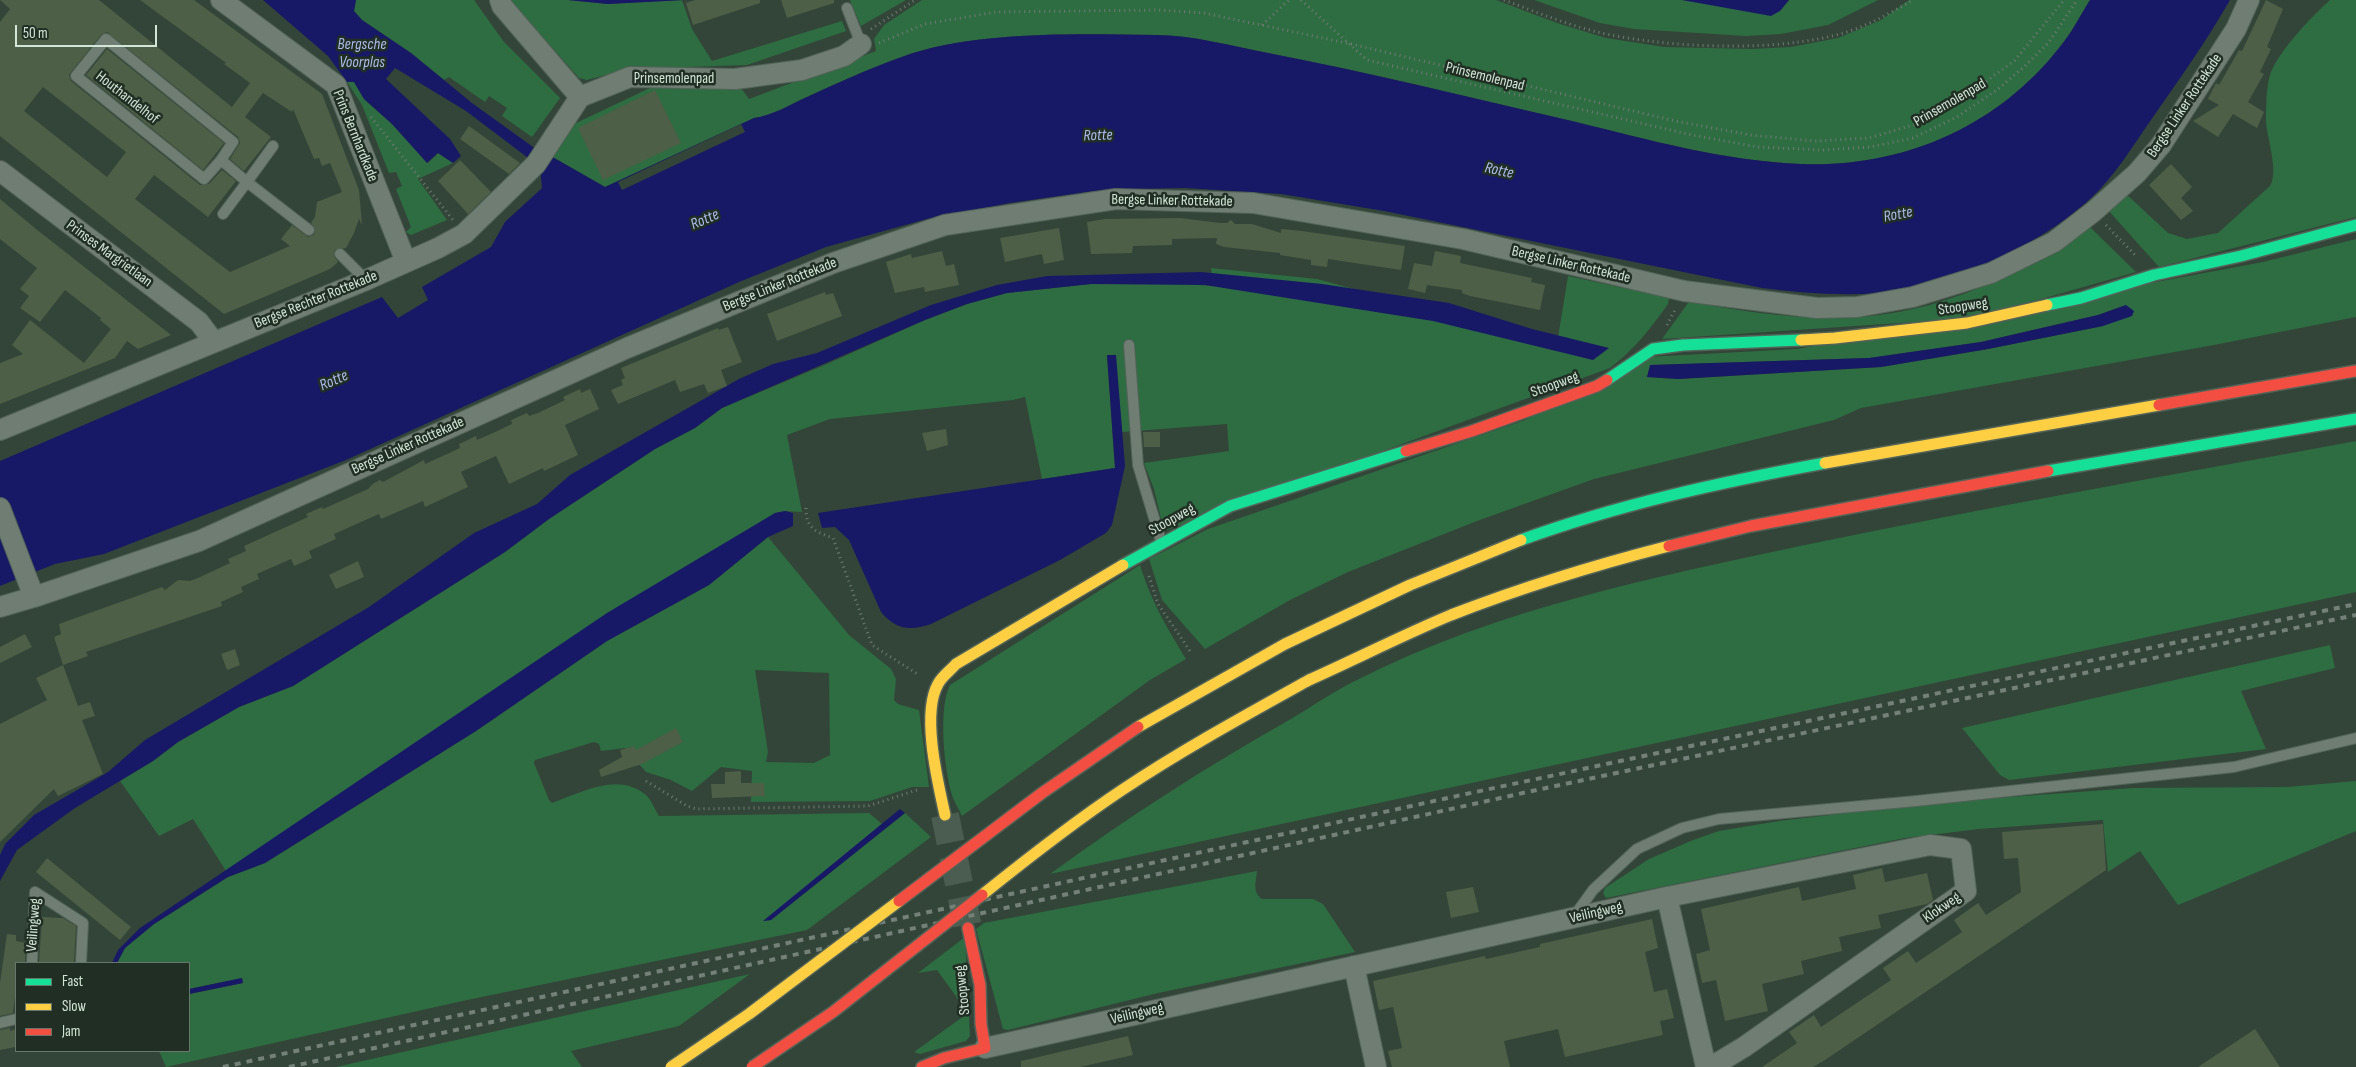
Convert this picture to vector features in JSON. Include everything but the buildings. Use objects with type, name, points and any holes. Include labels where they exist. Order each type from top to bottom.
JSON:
[{"type":"main road","name":"Stoopweg","points":[[936,686],[956,664],[1162,542],[1230,506],[1472,431],[1597,386],[1653,350],[1683,345],[1835,338],[1967,323],[2081,298],[2154,275],[2241,256],[2356,225]]},
{"type":"main road","points":[[671,1067],[749,1014],[1042,793],[1153,718],[1284,644],[1379,598],[1548,531],[1625,507],[1732,480],[1835,460],[2356,371]]},
{"type":"main road","points":[[752,1067],[872,981],[1066,829],[1174,756],[1309,680],[1466,609],[1598,564],[1751,526],[2041,473],[2356,419]]},
{"type":"main road","points":[[936,686],[931,716],[945,815]]},
{"type":"main road","name":"Stoopweg","points":[[968,928],[980,985],[981,1024],[985,1048]]},
{"type":"main road","name":"Veilingweg","points":[[922,1067],[944,1058],[985,1048]]},
{"type":"street","name":"Prins Bernhardkade","points":[[221,0],[336,85],[406,262]]},
{"type":"street","points":[[500,0],[502,6],[580,97]]},
{"type":"street","name":"Bergse Linker Rottekade","points":[[0,606],[30,589],[199,541],[628,348],[833,263],[945,225],[1116,198],[1253,203],[1463,239],[1684,291],[1817,308],[1857,307],[1894,300],[1991,273],[2054,242],[2093,212],[2137,173],[2161,145],[2236,29],[2249,0]]},
{"type":"street","name":"Prinsemolenpad","points":[[580,97],[630,77],[735,79],[802,70],[844,56],[861,44]]},
{"type":"street","name":"Bergse Rechter Rottekade","points":[[0,430],[366,280],[464,234],[540,158],[580,97]]},
{"type":"street","name":"Prinses Margrietlaan","points":[[0,171],[199,322],[214,342]]},
{"type":"street","points":[[0,508],[30,589]]},
{"type":"street","name":"Klokweg","points":[[1667,897],[1930,845],[1961,849],[1966,891],[1744,1047],[1711,1067]]},
{"type":"street","points":[[1667,897],[1706,1067]]},
{"type":"street","name":"Veilingweg","points":[[985,1048],[1667,897]]},
{"type":"street","points":[[1354,966],[1376,1067]]},
{"type":"lane","points":[[847,8],[861,44]]},
{"type":"lane","name":"Houthandelhof","points":[[106,39],[233,142],[221,160],[204,179],[76,76],[106,39]]},
{"type":"lane","points":[[223,214],[273,146]]},
{"type":"lane","points":[[221,160],[309,230]]},
{"type":"lane","points":[[340,254],[366,280]]},
{"type":"lane","points":[[1129,345],[1138,465],[1162,542]]},
{"type":"lane","points":[[1573,918],[1593,890],[1637,849],[1682,828],[1719,819],[1916,801],[2234,767],[2356,738]]},
{"type":"lane","name":"Veilingweg","points":[[32,962],[35,892],[83,923],[81,962]]},
{"type":"lane","points":[[0,1023],[15,1019]]},
{"type":"path","points":[[861,44],[869,30],[915,0]]},
{"type":"path","points":[[1262,25],[1289,0]]},
{"type":"path","points":[[1301,0],[1368,60],[1609,117],[1758,147],[1824,150],[1870,147],[1912,138],[1957,117],[1998,89],[2025,66],[2049,42],[2077,0]]},
{"type":"path","points":[[1504,0],[1580,27],[1628,38],[1710,46],[1769,45],[1818,39],[1862,27],[1913,0]]},
{"type":"path","name":"Prinsemolenpad","points":[[861,44],[883,43],[925,24],[996,12],[1158,10],[1204,13],[1351,44],[1605,106],[1751,135],[1815,141],[1869,138],[1916,124],[1969,94],[2015,60],[2064,0]]},
{"type":"path","points":[[342,103],[364,109],[464,234]]},
{"type":"path","points":[[2093,212],[2154,275]]},
{"type":"path","points":[[1653,350],[1684,291]]},
{"type":"path","points":[[806,508],[808,525],[816,532],[833,538],[872,645],[936,686]]},
{"type":"path","points":[[1142,554],[1158,604],[1192,654]]},
{"type":"path","points":[[646,781],[687,806],[696,809],[868,806],[920,790],[941,797]]},
{"type":"green space","points":[[356,0],[474,0],[504,42],[560,98],[532,137],[502,116],[507,108],[489,96],[485,102],[449,77],[444,80],[411,53],[362,20],[354,11]]},
{"type":"green space","points":[[510,0],[568,0],[608,4],[682,0],[692,29],[712,61],[842,21],[846,31],[747,65],[628,69],[587,80],[579,78]]},
{"type":"green space","points":[[850,0],[906,0],[861,26]]},
{"type":"green space","points":[[922,0],[1496,0],[1557,23],[1606,38],[1664,47],[1752,49],[1791,47],[1838,38],[1881,20],[1909,0],[2090,0],[2063,43],[2034,76],[2006,100],[1976,121],[1944,138],[1910,150],[1875,159],[1838,163],[1801,164],[1773,162],[1716,154],[1384,77],[1198,39],[1169,35],[1095,34],[1002,37],[941,46],[913,53],[774,112],[754,118],[605,187],[549,155],[574,124],[652,87],[741,88],[749,99],[876,51],[874,39],[884,25]]},
{"type":"green space","points":[[1534,0],[1682,0],[1780,11],[1789,0],[1878,0],[1828,25],[1781,34],[1746,36],[1634,29],[1600,23]]},
{"type":"green space","points":[[2330,0],[2356,0],[2356,217],[2159,267],[2107,209],[2124,192],[2168,233],[2187,239],[2218,233],[2270,186],[2273,164],[2266,122],[2269,78],[2281,54],[2306,24]]},
{"type":"green space","points":[[347,82],[354,82],[364,99],[392,124],[428,163],[438,153],[453,163],[418,179],[447,220],[411,235],[406,232],[411,227],[396,189],[402,186],[396,172],[389,173],[362,105]]},
{"type":"green space","points":[[2089,226],[2136,272],[1975,318],[1662,339],[1688,303],[1691,302],[1773,314],[1847,318],[1919,307],[1957,296],[2039,261],[2063,248]]},
{"type":"green space","points":[[2356,239],[2356,317],[2214,345],[1861,408],[1834,420],[1594,479],[1477,521],[1348,572],[1290,600],[1205,649],[1162,600],[1149,559],[1208,529],[1525,420],[1646,357],[1797,349],[2263,262]],"holes":[[[2126,305],[2103,326],[1988,349],[1881,367],[1678,379],[1647,377],[1651,365],[1869,358],[1981,342],[2098,315]]]},
{"type":"green space","points":[[1211,268],[1317,279],[1557,344],[1568,276],[1669,299],[1668,304],[1642,338],[1610,368],[1164,531],[1154,489],[1144,463],[1229,451],[1227,424],[1122,432],[1115,355],[1107,356],[1115,468],[1042,479],[1025,397],[1013,400],[830,419],[787,435],[802,512],[785,511],[775,513],[226,871],[193,819],[159,836],[120,781],[153,761],[178,742],[239,707],[293,686],[505,552],[549,519],[655,449],[695,428],[722,408],[925,320],[967,304],[1007,293],[1091,284],[1170,283],[1213,286]]},
{"type":"green space","points":[[2356,441],[2356,592],[1050,874],[1168,793],[1340,689],[1410,655],[1464,633],[1576,598],[1634,583],[1805,545],[2011,504]]},
{"type":"green space","points":[[768,537],[849,635],[891,669],[896,679],[894,700],[898,704],[919,710],[929,787],[912,787],[870,801],[751,802],[752,771],[721,767],[692,791],[671,780],[646,772],[625,748],[601,751],[599,744],[594,742],[535,760],[534,763],[549,800],[552,803],[588,789],[613,784],[625,785],[647,796],[659,816],[869,813],[882,824],[764,921],[771,920],[905,813],[931,837],[807,930],[467,1000],[166,1067],[159,1052],[190,1052],[190,994],[243,983],[242,978],[190,989],[190,962],[118,962],[125,948],[154,924],[228,877],[265,863],[476,731],[607,641],[709,585]],"holes":[[[755,670],[829,673],[830,755],[814,763],[766,762],[768,752]]]},
{"type":"green space","points":[[1140,565],[1160,614],[1186,659],[1150,680],[962,816],[952,795],[945,755],[944,708],[950,685]]},
{"type":"green space","points":[[2330,645],[2335,668],[2241,691],[2266,749],[2009,780],[2000,775],[1962,728]]},
{"type":"green space","points":[[2356,781],[2356,831],[2178,905],[2140,851],[2108,872],[2103,820],[1979,829],[1905,838],[1606,898],[1603,893],[1605,888],[1649,859],[1693,840],[1719,831],[1779,821],[1941,802],[2133,788],[2287,787]]},
{"type":"green space","points":[[1257,871],[1256,890],[1262,899],[1313,899],[1323,904],[1355,952],[1158,993],[1008,1030],[1003,1029],[976,929],[984,923]]},
{"type":"green space","points":[[965,937],[970,1036],[966,1041],[920,1054],[914,1052],[968,1013],[937,970],[918,973]]},
{"type":"green space","points":[[750,974],[679,1026],[571,1051],[582,1067],[336,1067]]},
{"type":"water","points":[[263,0],[356,0],[354,11],[362,20],[411,53],[472,103],[547,157],[549,155],[605,187],[754,118],[774,112],[913,53],[941,46],[1002,37],[1064,34],[1169,35],[1198,39],[1384,77],[1659,142],[1744,159],[1801,164],[1875,159],[1910,150],[1944,138],[1976,121],[2006,100],[2034,76],[2063,43],[2090,0],[2230,0],[2202,46],[2116,171],[2091,198],[2046,232],[2020,248],[1963,274],[1934,283],[1906,290],[1864,294],[1820,294],[1762,288],[1384,211],[1281,194],[1185,188],[1134,189],[1094,191],[1010,203],[927,219],[826,247],[739,282],[346,460],[104,554],[55,564],[0,586],[0,461],[382,297],[398,318],[428,300],[422,287],[491,247],[505,222],[542,188],[540,167],[466,111],[395,68],[386,79],[450,139],[461,156],[453,163],[438,153],[427,163],[392,124],[364,99],[354,82],[347,82],[328,56]]},
{"type":"water","points":[[568,0],[684,0],[608,4]]},
{"type":"water","points":[[1682,0],[1789,0],[1780,11],[1771,16]]},
{"type":"water","points":[[1201,272],[1322,284],[1449,303],[1532,329],[1609,348],[1593,360],[1433,321],[1205,285],[1091,284],[1007,293],[967,304],[925,320],[722,408],[695,428],[655,449],[549,519],[505,552],[293,686],[239,707],[178,742],[153,761],[75,808],[17,850],[0,881],[0,855],[5,844],[34,815],[108,772],[145,740],[369,607],[474,533],[537,504],[570,475],[739,379],[773,364],[817,353],[931,305],[997,285],[1047,276]]},
{"type":"water","points":[[2126,305],[2134,311],[2132,316],[2103,326],[1988,349],[1881,367],[1678,379],[1647,377],[1650,365],[1869,358],[1981,342],[2098,315]]},
{"type":"water","points":[[1107,355],[1116,355],[1125,466],[1112,525],[1106,533],[1060,560],[931,624],[910,628],[898,626],[887,618],[881,612],[849,540],[835,527],[822,528],[818,513],[1115,468]]},
{"type":"water","points":[[785,511],[793,513],[793,526],[768,537],[709,585],[607,641],[476,731],[265,863],[228,877],[154,924],[125,948],[118,962],[112,962],[118,950],[140,928],[607,613],[775,513]]},
{"type":"water","points":[[900,809],[905,813],[771,920],[763,921]]},
{"type":"water","points":[[242,978],[243,983],[190,994],[190,989]]},
{"type":"pier","points":[[741,124],[745,132],[622,190],[618,182]]},
{"type":"tunnel","points":[[945,815],[968,928]]},
{"type":"railway","points":[[223,1067],[1466,794],[2356,604]]},
{"type":"railway","points":[[289,1067],[1532,791],[2356,615]]},
{"type":"traffic: fast","points":[[2047,305],[2081,298],[2154,275],[2241,256],[2356,225]]},
{"type":"traffic: fast","points":[[1607,380],[1653,349],[1683,345],[1801,340]]},
{"type":"traffic: fast","points":[[2048,471],[2356,419]]},
{"type":"traffic: fast","points":[[1123,565],[1230,506],[1406,451]]},
{"type":"traffic: fast","points":[[1521,540],[1596,515],[1671,495],[1825,463]]},
{"type":"traffic: slow","points":[[1801,340],[1967,323],[2047,305]]},
{"type":"traffic: slow","points":[[1825,463],[2159,405]]},
{"type":"traffic: slow","points":[[1285,644],[1410,585],[1521,540]]},
{"type":"traffic: slow","points":[[1309,680],[1451,615],[1559,577],[1669,546]]},
{"type":"traffic: slow","points":[[945,815],[932,749],[931,730],[933,697],[940,681],[956,664],[1123,565]]},
{"type":"traffic: slow","points":[[1138,727],[1285,644]]},
{"type":"traffic: slow","points":[[982,895],[1051,841],[1122,790],[1191,747],[1309,680]]},
{"type":"traffic: slow","points":[[671,1067],[749,1014],[899,901]]},
{"type":"traffic: jam","points":[[2159,405],[2356,371]]},
{"type":"traffic: jam","points":[[1406,451],[1472,431],[1597,386],[1607,380]]},
{"type":"traffic: jam","points":[[1669,546],[1751,526],[2048,471]]},
{"type":"traffic: jam","points":[[899,901],[1042,793],[1138,727]]},
{"type":"traffic: jam","points":[[752,1067],[833,1012],[982,895]]},
{"type":"traffic: jam","points":[[922,1067],[944,1058],[985,1048],[981,1024],[980,985],[968,928]]},
{"type":"water label","name":"Bergsche Voorplas","points":[[362,54]]},
{"type":"water label","name":"Rotte","points":[[1098,136]]},
{"type":"water label","name":"Rotte","points":[[1499,171]]},
{"type":"water label","name":"Rotte","points":[[1898,215]]},
{"type":"water label","name":"Rotte","points":[[705,220]]},
{"type":"water label","name":"Rotte","points":[[334,381]]}]
